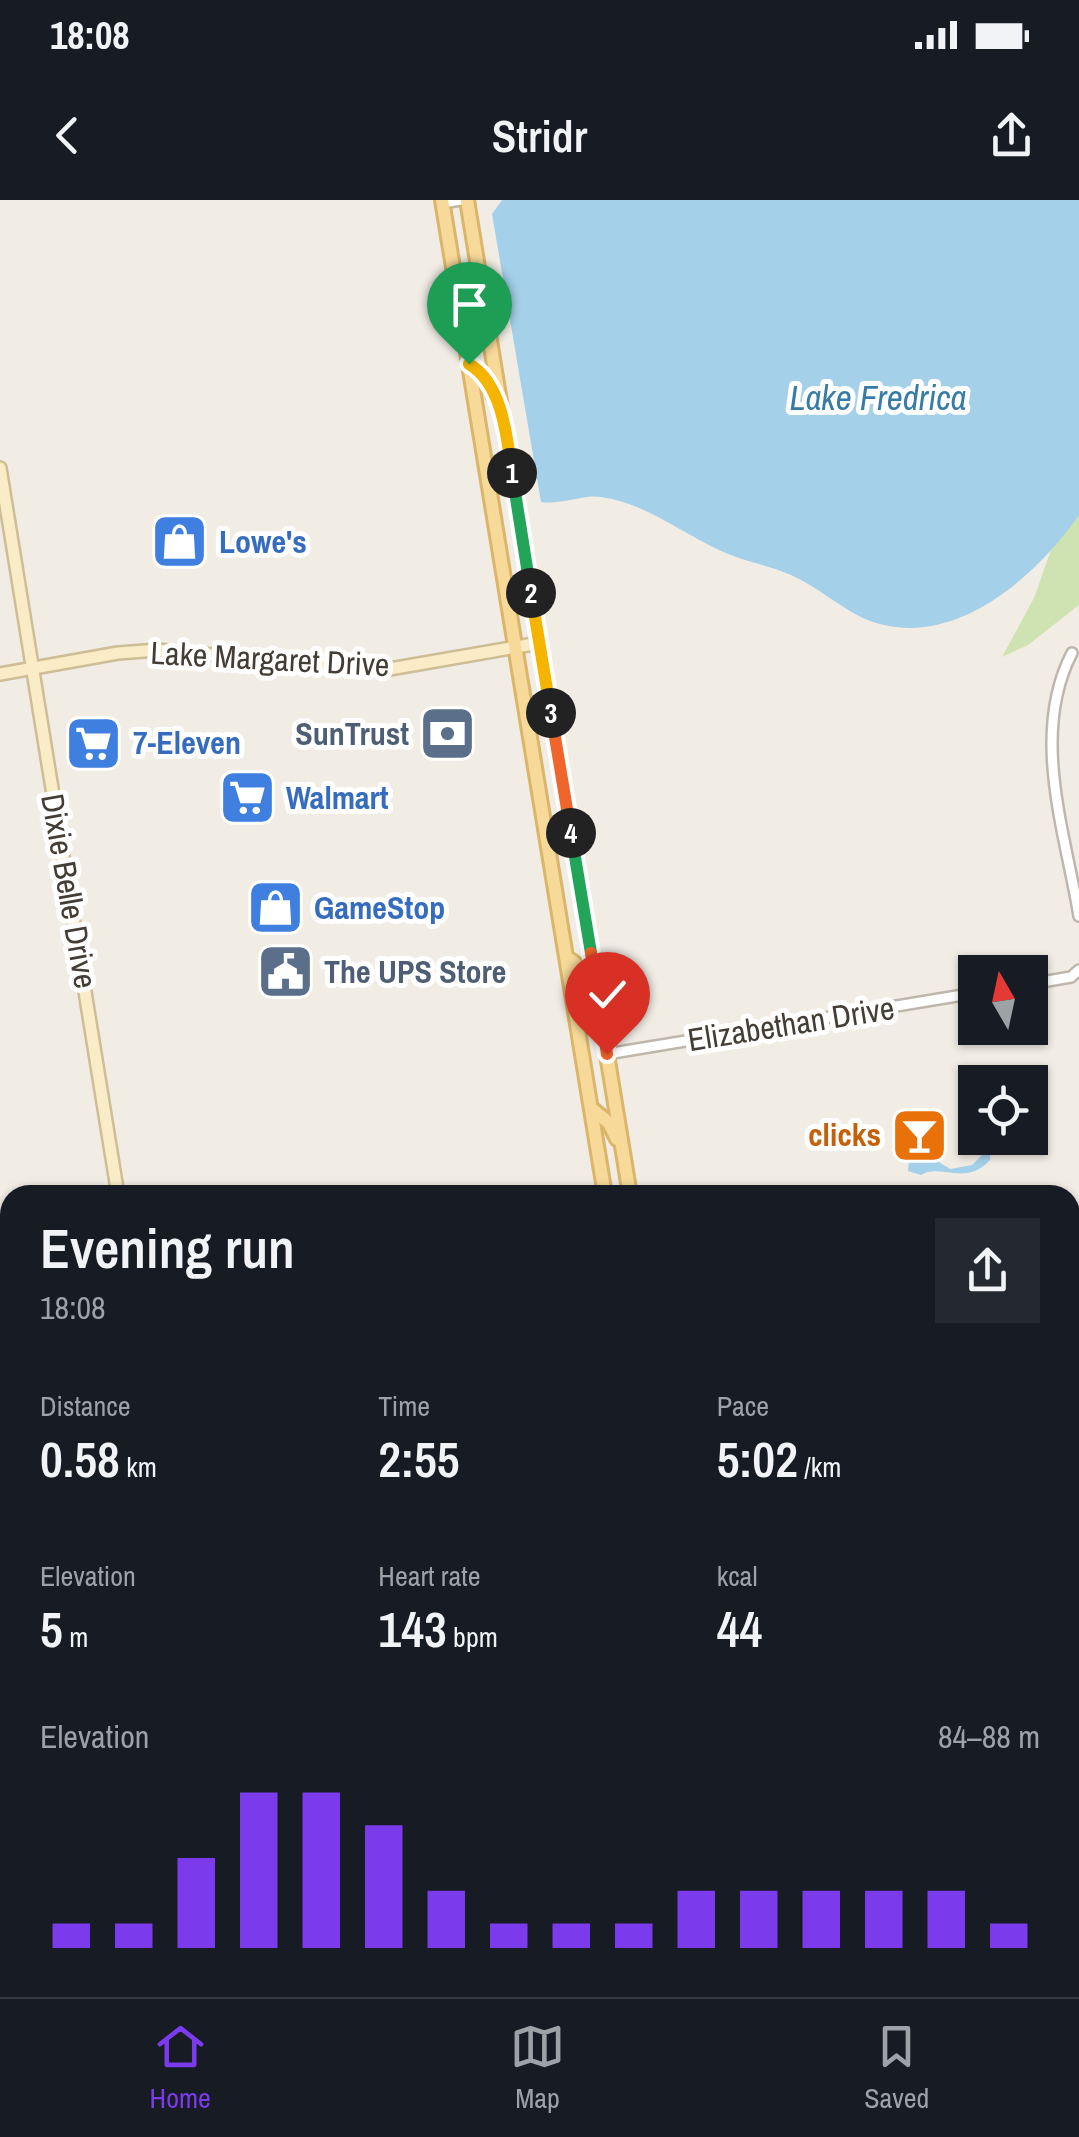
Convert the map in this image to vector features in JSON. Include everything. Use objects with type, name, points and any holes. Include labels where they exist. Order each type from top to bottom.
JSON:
[{"type":"main road","points":[[464,200],[628,1185]]},
{"type":"main road","points":[[442,201],[603,1185]]},
{"type":"main road","points":[[469,364],[488,381],[504,425]]},
{"type":"main road","points":[[567,958],[584,974],[592,1020],[604,1031]]},
{"type":"main road","points":[[591,1108],[609,1123],[623,1150]]},
{"type":"street","points":[[442,201],[464,200]]},
{"type":"street","name":"Dixie Belle Drive","points":[[0,468],[116,1185]]},
{"type":"street","name":"Lake Margaret Drive","points":[[0,674],[118,652],[165,650],[384,670],[539,643]]},
{"type":"street","points":[[1072,653],[1060,676],[1050,720],[1079,916]]},
{"type":"street","points":[[1048,981],[1071,977],[1079,970]]},
{"type":"street","name":"Elizabethan Drive","points":[[607,1054],[958,996]]},
{"type":"green space","points":[[1079,515],[1079,605],[1028,645],[1002,657],[1034,598],[1051,550]]},
{"type":"water","name":"Lake Fredrica","points":[[502,200],[1079,200],[1079,515],[1038,564],[985,605],[926,627],[895,627],[863,618],[800,580],[719,550],[633,505],[594,496],[541,502],[492,214]]},
{"type":"water","points":[[982,1155],[990,1155],[990,1160],[972,1172],[936,1171],[921,1175],[908,1171],[909,1160],[915,1158],[922,1162],[936,1160],[950,1169],[972,1165]]},
{"type":"place","name":"Lowe's","points":[[180,542]]},
{"type":"place","name":"SunTrust","points":[[448,734]]},
{"type":"place","name":"7-Eleven","points":[[94,743]]},
{"type":"place","name":"Walmart","points":[[247,798]]},
{"type":"place","name":"GameStop","points":[[275,908]]},
{"type":"place","name":"The UPS Store","points":[[285,972]]},
{"type":"place","name":"clicks","points":[[920,1135]]},
{"type":"route","points":[[469,364],[488,381],[504,425],[607,1054]]}]
